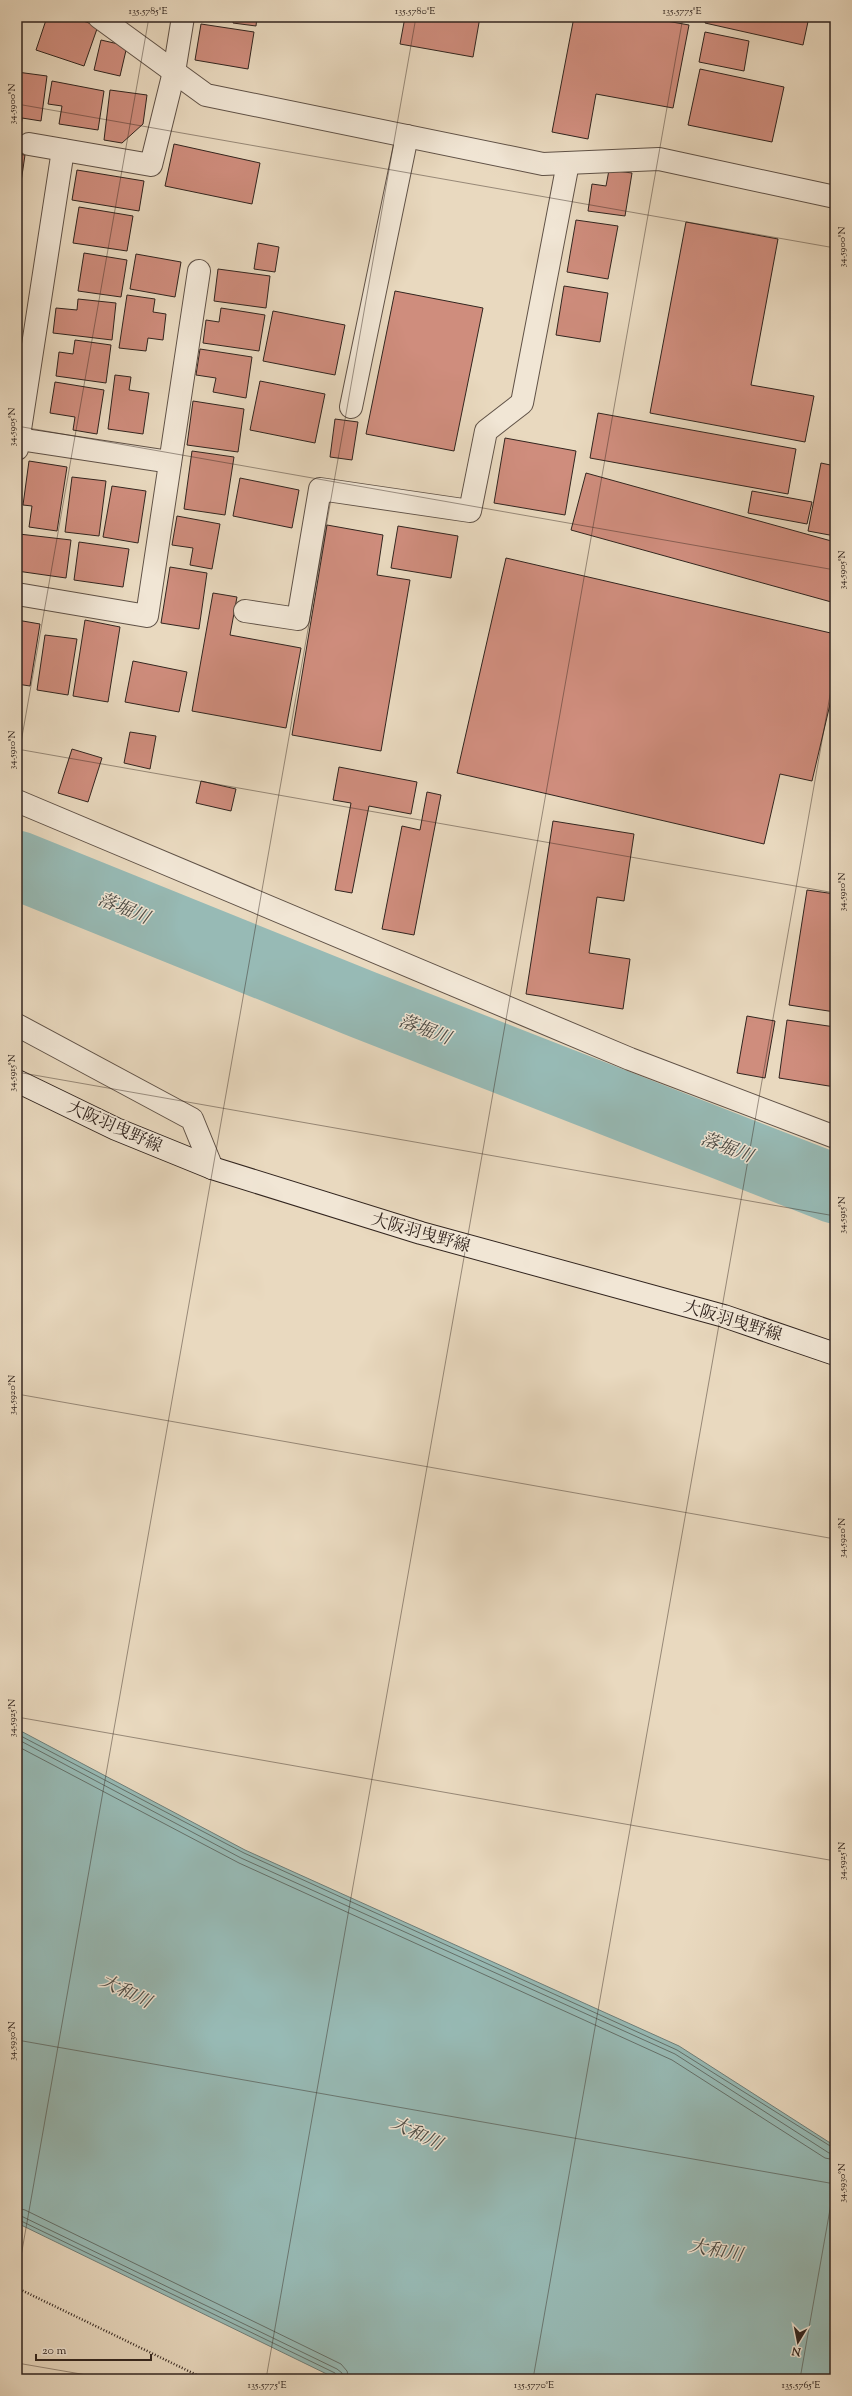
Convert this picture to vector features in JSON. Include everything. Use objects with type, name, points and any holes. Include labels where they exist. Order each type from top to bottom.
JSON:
[{"type":"street","points":[[99,17],[206,95],[543,164],[659,159],[835,197]]},
{"type":"street","points":[[29,144],[151,165],[174,72],[184,17]]},
{"type":"street","points":[[351,407],[407,136]]},
{"type":"street","points":[[63,150],[18,444],[170,462]]},
{"type":"street","points":[[245,611],[298,619],[320,489],[470,511],[486,431],[522,403],[568,163]]},
{"type":"street","points":[[17,594],[147,616],[199,271]]},
{"type":"street","points":[[17,801],[623,1056],[835,1137]]},
{"type":"street","points":[[17,1025],[192,1119],[212,1168]]},
{"type":"street","name":"大阪羽曳野線","points":[[17,1081],[116,1129],[212,1168],[421,1233],[724,1316],[835,1354]]},
{"type":"path","points":[[17,2288],[205,2379]]},
{"type":"water","name":"大和川","points":[[17,1729],[245,1850],[679,2046],[835,2146],[835,2379],[337,2379],[17,2223]]},
{"type":"building","points":[[47,17],[71,17],[98,26],[84,66],[36,50]]},
{"type":"building","points":[[234,17],[257,17],[256,26],[233,23]]},
{"type":"building","points":[[405,17],[480,17],[473,57],[400,44]]},
{"type":"building","points":[[574,17],[644,17],[689,25],[673,108],[596,94],[588,139],[552,132]]},
{"type":"building","points":[[706,17],[809,17],[803,45],[705,23]]},
{"type":"building","points":[[201,24],[254,32],[248,69],[195,60]]},
{"type":"building","points":[[705,32],[749,41],[744,71],[699,62]]},
{"type":"building","points":[[101,40],[127,46],[120,76],[94,70]]},
{"type":"building","points":[[700,69],[784,87],[772,142],[688,125]]},
{"type":"building","points":[[17,72],[47,76],[41,121],[22,118],[21,129],[17,128]]},
{"type":"building","points":[[52,81],[104,91],[98,130],[59,124],[62,106],[48,104]]},
{"type":"building","points":[[110,90],[147,95],[143,124],[122,143],[104,140]]},
{"type":"building","points":[[174,144],[260,163],[252,204],[165,186]]},
{"type":"building","points":[[17,154],[25,155],[20,189],[17,189]]},
{"type":"building","points":[[77,170],[144,181],[139,211],[72,200]]},
{"type":"building","points":[[609,170],[632,173],[625,216],[588,211],[592,184],[606,186]]},
{"type":"building","points":[[79,207],[133,216],[127,251],[73,243]]},
{"type":"building","points":[[576,220],[618,226],[608,279],[567,272]]},
{"type":"building","points":[[686,222],[778,239],[751,385],[814,396],[805,442],[650,413]]},
{"type":"building","points":[[258,243],[279,247],[275,272],[254,269]]},
{"type":"building","points":[[84,253],[127,260],[121,297],[78,291]]},
{"type":"building","points":[[136,254],[181,262],[175,297],[130,289]]},
{"type":"building","points":[[218,269],[270,276],[266,308],[214,301]]},
{"type":"building","points":[[564,286],[608,293],[600,342],[556,335]]},
{"type":"building","points":[[395,291],[483,308],[454,451],[366,434]]},
{"type":"building","points":[[127,295],[155,299],[153,312],[166,314],[163,340],[148,338],[146,351],[119,348]]},
{"type":"building","points":[[78,299],[116,303],[112,340],[53,333],[56,308],[77,310]]},
{"type":"building","points":[[221,308],[265,315],[259,351],[203,343],[206,320],[219,322]]},
{"type":"building","points":[[273,311],[345,325],[335,375],[263,361]]},
{"type":"building","points":[[75,340],[111,345],[106,383],[56,376],[59,352],[73,354]]},
{"type":"building","points":[[200,349],[252,357],[246,398],[213,392],[216,378],[196,375]]},
{"type":"building","points":[[115,375],[131,377],[129,390],[149,393],[143,434],[108,429]]},
{"type":"building","points":[[260,381],[325,394],[315,443],[250,430]]},
{"type":"building","points":[[55,382],[104,390],[97,434],[73,430],[75,417],[50,413]]},
{"type":"building","points":[[193,401],[244,409],[238,452],[187,445]]},
{"type":"building","points":[[598,413],[796,449],[788,494],[590,458]]},
{"type":"building","points":[[335,419],[358,422],[352,460],[330,457]]},
{"type":"building","points":[[505,438],[576,451],[565,515],[494,503]]},
{"type":"building","points":[[192,451],[234,457],[225,515],[184,509]]},
{"type":"building","points":[[29,461],[67,467],[57,531],[29,527],[32,506],[23,505]]},
{"type":"building","points":[[821,463],[835,466],[835,536],[808,531]]},
{"type":"building","points":[[586,473],[835,542],[835,603],[571,530]]},
{"type":"building","points":[[72,477],[106,481],[99,536],[65,532]]},
{"type":"building","points":[[240,478],[299,490],[292,528],[233,516]]},
{"type":"building","points":[[112,486],[146,491],[138,543],[103,537]]},
{"type":"building","points":[[752,491],[812,502],[807,524],[748,513]]},
{"type":"building","points":[[177,516],[220,524],[212,569],[190,565],[193,548],[172,545]]},
{"type":"building","points":[[327,525],[383,535],[377,575],[410,580],[381,751],[292,735]]},
{"type":"building","points":[[398,526],[458,536],[451,578],[391,568]]},
{"type":"building","points":[[19,534],[71,540],[66,578],[17,571]]},
{"type":"building","points":[[79,542],[129,549],[123,587],[74,580]]},
{"type":"building","points":[[506,558],[835,634],[835,683],[812,781],[780,774],[764,844],[457,773]]},
{"type":"building","points":[[170,567],[207,573],[199,629],[161,623]]},
{"type":"building","points":[[213,593],[237,597],[230,635],[301,648],[286,728],[192,711]]},
{"type":"building","points":[[17,620],[40,624],[30,686],[17,684]]},
{"type":"building","points":[[85,620],[120,627],[108,702],[73,696]]},
{"type":"building","points":[[45,635],[77,639],[68,695],[37,690]]},
{"type":"building","points":[[133,661],[187,672],[179,712],[125,702]]},
{"type":"building","points":[[130,732],[156,736],[150,769],[124,763]]},
{"type":"building","points":[[72,749],[102,758],[88,802],[58,793]]},
{"type":"building","points":[[339,767],[417,782],[411,814],[369,806],[352,893],[335,890],[351,803],[333,800]]},
{"type":"building","points":[[201,781],[236,789],[231,811],[196,803]]},
{"type":"building","points":[[427,792],[441,795],[414,935],[382,929],[402,826],[420,830]]},
{"type":"building","points":[[553,821],[634,834],[624,901],[597,897],[589,953],[630,959],[623,1009],[526,994]]},
{"type":"building","points":[[807,890],[835,894],[835,1012],[789,1005]]},
{"type":"building","points":[[747,1016],[775,1021],[765,1078],[737,1073]]},
{"type":"building","points":[[787,1020],[835,1027],[835,1087],[779,1078]]},
{"type":"waterway","name":"落堀川","points":[[17,865],[364,1005],[835,1189]]}]
